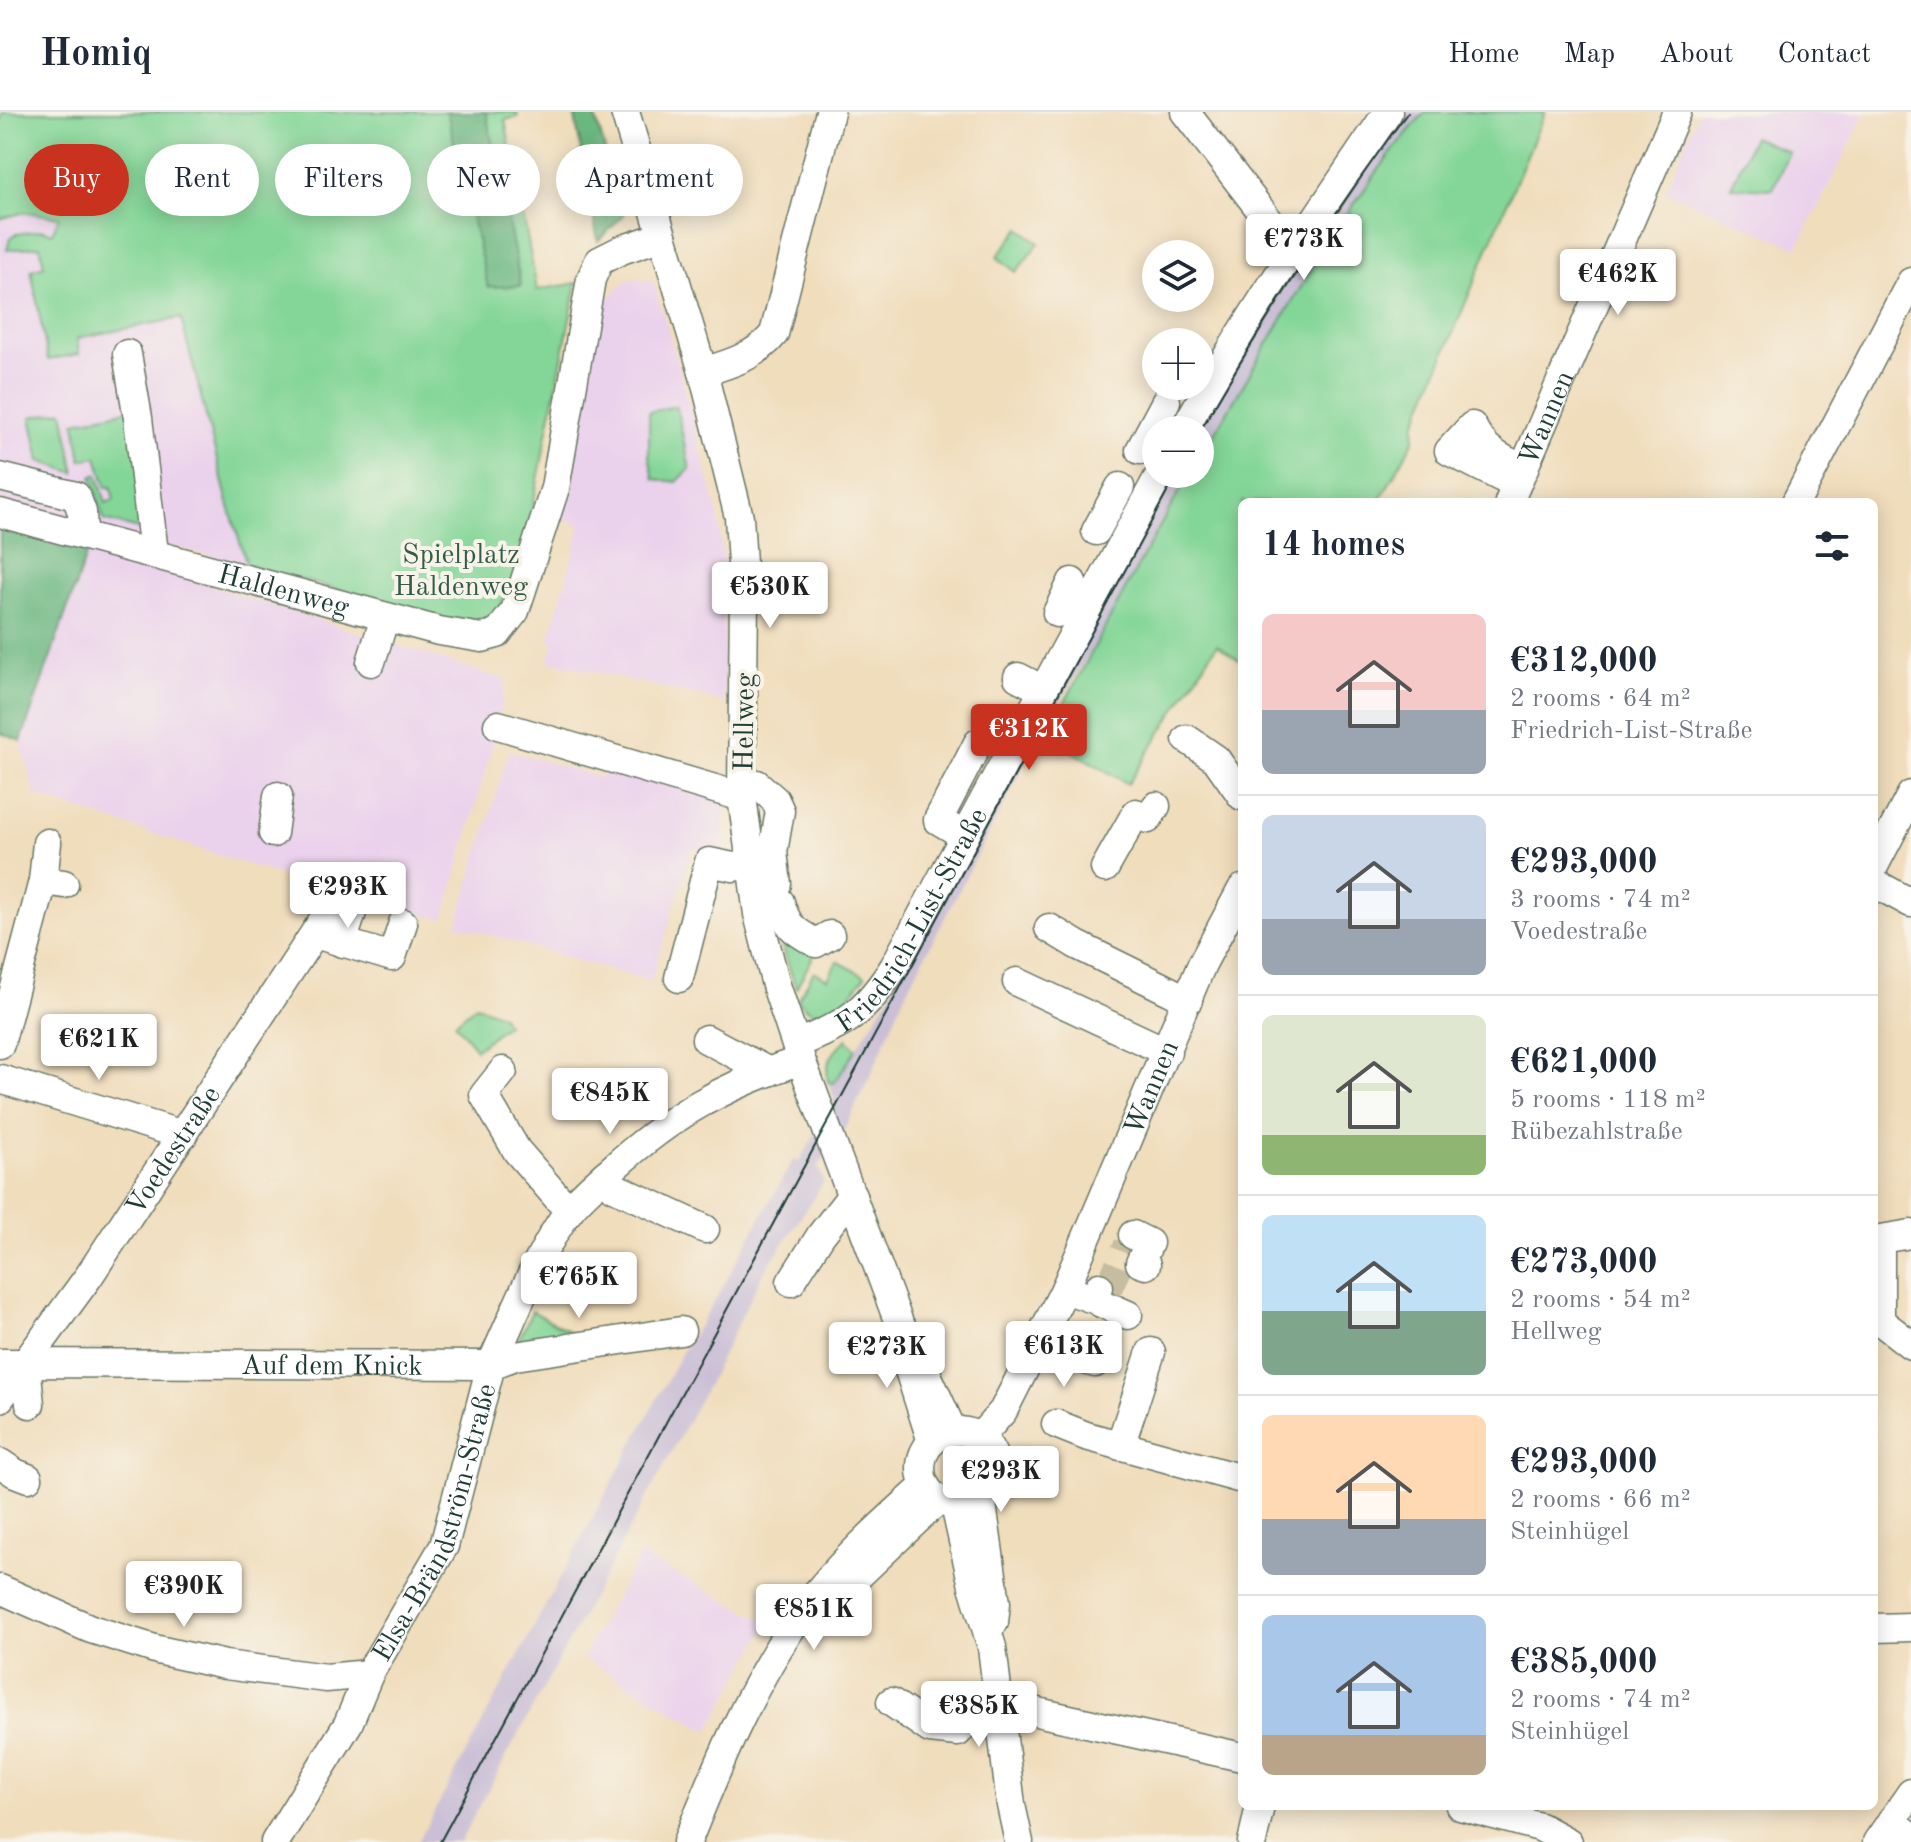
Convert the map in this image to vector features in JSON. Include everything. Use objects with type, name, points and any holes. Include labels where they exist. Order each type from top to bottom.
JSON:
[{"type":"street","name":"Hellweg","points":[[625,112],[703,372],[739,517],[744,594],[750,864],[767,953],[799,1052],[899,1323],[906,1363],[964,1441]]},
{"type":"street","points":[[703,372],[735,363],[764,346],[774,334],[830,112]]},
{"type":"street","points":[[1185,112],[1293,252]]},
{"type":"street","points":[[1192,416],[1293,252],[1388,112]]},
{"type":"street","name":"Wannen","points":[[1516,485],[1677,112]]},
{"type":"street","name":"Haldenweg","points":[[0,513],[439,631],[482,638],[497,634],[515,611],[555,488],[584,278],[599,261],[662,236]]},
{"type":"street","points":[[1798,498],[1911,282]]},
{"type":"street","points":[[127,354],[154,553]]},
{"type":"street","points":[[1159,416],[1166,401]]},
{"type":"street","points":[[0,477],[76,496],[82,512],[83,534]]},
{"type":"street","name":"Friedrich-List-Straße","points":[[799,1052],[842,1025],[872,998],[894,967],[1043,690],[1070,600],[1134,523],[1153,488]]},
{"type":"street","points":[[1108,509],[1134,523]]},
{"type":"street","points":[[371,662],[385,617]]},
{"type":"street","points":[[1017,679],[1043,690]]},
{"type":"street","points":[[498,725],[775,800],[780,811],[773,852],[785,921],[816,943],[830,935]]},
{"type":"street","points":[[1187,739],[1216,759],[1238,790]]},
{"type":"street","points":[[965,836],[938,820],[978,743]]},
{"type":"street","points":[[1878,848],[1883,825],[1911,795]]},
{"type":"street","points":[[273,833],[278,796]]},
{"type":"street","points":[[1105,868],[1136,813],[1148,819],[1156,806]]},
{"type":"street","points":[[0,1044],[54,883],[47,843]]},
{"type":"street","points":[[679,978],[709,862],[733,867],[750,864]]},
{"type":"street","points":[[1878,885],[1911,903]]},
{"type":"street","name":"Wannen","points":[[964,1441],[1003,1411],[1044,1347],[1094,1217],[1202,964],[1238,896]]},
{"type":"street","name":"Voedestraße","points":[[0,1398],[13,1364],[58,1322],[315,934],[346,902],[342,943]]},
{"type":"street","points":[[315,934],[392,957],[403,923]]},
{"type":"street","points":[[1049,928],[1188,1000]]},
{"type":"street","points":[[1017,982],[1167,1052]]},
{"type":"street","points":[[706,1039],[769,1072]]},
{"type":"street","points":[[491,1365],[549,1245],[569,1211],[647,1139],[690,1109],[745,1080],[769,1072],[799,1052]]},
{"type":"street","points":[[503,1071],[484,1095],[517,1151],[569,1211]]},
{"type":"street","points":[[0,1079],[183,1135]]},
{"type":"street","points":[[605,1175],[614,1187],[705,1229]]},
{"type":"street","points":[[791,1282],[821,1235],[852,1195]]},
{"type":"street","points":[[1065,1289],[1119,1274],[1094,1217]]},
{"type":"street","points":[[1878,1240],[1911,1234]]},
{"type":"street","points":[[1878,1267],[1880,1321],[1911,1345]]},
{"type":"street","name":"Elsa-Brändström-Straße","points":[[275,1842],[348,1724],[369,1674],[444,1546],[491,1365],[515,1356],[681,1331]]},
{"type":"street","points":[[1044,1347],[1095,1363]]},
{"type":"street","points":[[1120,1446],[1151,1352]]},
{"type":"street","points":[[13,1364],[30,1404]]},
{"type":"street","name":"Auf dem Knick","points":[[13,1364],[491,1365]]},
{"type":"street","points":[[1056,1424],[1120,1446],[1238,1472]]},
{"type":"street","points":[[687,1842],[732,1732],[805,1608],[863,1543],[950,1497],[994,1477],[964,1441],[925,1451],[921,1463],[950,1497],[996,1603],[992,1647],[1011,1805],[1019,1842]]},
{"type":"street","points":[[0,1463],[28,1478]]},
{"type":"street","points":[[0,1589],[91,1629],[158,1650],[225,1665],[326,1678],[369,1674]]},
{"type":"street","points":[[1878,1628],[1911,1627]]},
{"type":"street","points":[[891,1702],[930,1729],[958,1732],[983,1700],[999,1699],[1037,1712],[1238,1756]]},
{"type":"street","points":[[1893,1833],[1911,1793]]},
{"type":"street","points":[[1252,1842],[1259,1810]]},
{"type":"street","points":[[1468,1810],[1507,1830],[1540,1827],[1568,1842]]},
{"type":"shaded area","points":[[1404,112],[1425,112],[1360,196],[1214,435],[1214,416],[1207,416],[1243,347]]},
{"type":"shaded area","points":[[1699,112],[1866,112],[1797,248],[1665,191]]},
{"type":"shaded area","points":[[0,164],[24,184],[24,216],[62,216],[181,317],[228,503],[247,565],[0,504]]},
{"type":"shaded area","points":[[635,278],[653,282],[718,515],[724,565],[724,702],[549,661],[554,643],[549,641],[581,525],[559,517],[603,303],[626,281]]},
{"type":"shaded area","points":[[1164,488],[1181,488],[1117,608],[1041,733],[903,998],[844,1130],[818,1166],[824,1182],[761,1277],[707,1386],[460,1842],[418,1842],[680,1356],[720,1292],[793,1160],[799,1162],[835,1100],[828,1082],[833,1083],[837,1079],[887,1000]]},
{"type":"shaded area","points":[[89,547],[506,680],[498,725],[444,919],[350,898],[35,795],[21,741]]},
{"type":"shaded area","points":[[509,751],[602,778],[606,762],[725,798],[724,857],[692,848],[651,982],[457,925]]},
{"type":"shaded area","points":[[640,1555],[769,1623],[708,1731],[582,1658]]},
{"type":"green space","name":"Spielplatz Haldenweg","points":[[3,112],[517,112],[518,117],[505,120],[509,144],[427,144],[427,216],[523,216],[537,290],[577,283],[526,540],[500,606],[485,619],[449,620],[247,565],[181,318],[77,338],[79,354],[48,360],[31,270],[44,266],[40,246],[7,250],[10,238],[16,234],[43,230],[52,233],[59,217],[52,216],[129,216],[129,144],[24,144],[24,212],[0,219],[0,120]]},
{"type":"green space","points":[[447,112],[486,112],[492,144],[454,144]]},
{"type":"green space","points":[[574,112],[594,112],[603,144],[580,144]]},
{"type":"green space","points":[[1425,112],[1545,112],[1415,424],[1414,440],[1381,498],[1238,498],[1238,659],[1217,645],[1128,784],[1046,736],[1182,488],[1214,488],[1214,434],[1305,280],[1362,192]]},
{"type":"green space","points":[[1753,137],[1789,152],[1773,189],[1731,187]]},
{"type":"green space","points":[[471,216],[507,216],[521,286],[488,287]]},
{"type":"green space","points":[[593,216],[623,216],[598,241]]},
{"type":"green space","points":[[1020,228],[1039,243],[1016,272],[997,257]]},
{"type":"green space","points":[[676,406],[690,469],[677,482],[654,479],[649,456],[649,412]]},
{"type":"green space","points":[[133,409],[146,531],[104,520],[92,477],[97,474],[106,503],[114,500],[111,487],[106,487],[97,457],[81,460],[75,422]]},
{"type":"green space","points":[[63,411],[75,473],[40,461],[31,417]]},
{"type":"green space","points":[[0,524],[89,547],[21,741],[0,733]]},
{"type":"green space","points":[[776,928],[817,950],[796,988]]},
{"type":"green space","points":[[837,961],[865,976],[844,1002],[835,1008],[826,1013],[807,1009],[798,999],[814,971],[828,979]]},
{"type":"green space","points":[[476,1005],[501,1015],[507,1024],[476,1049],[455,1023]]},
{"type":"green space","points":[[847,1039],[856,1049],[837,1079],[833,1083],[828,1082],[827,1069],[831,1058]]},
{"type":"green space","points":[[532,1311],[574,1334],[515,1348]]},
{"type":"tunnel","points":[[1107,1291],[1128,1245]]},
{"type":"tram line","points":[[1209,416],[1299,268],[1408,112]]},
{"type":"tram line","points":[[440,1842],[1169,488]]}]
